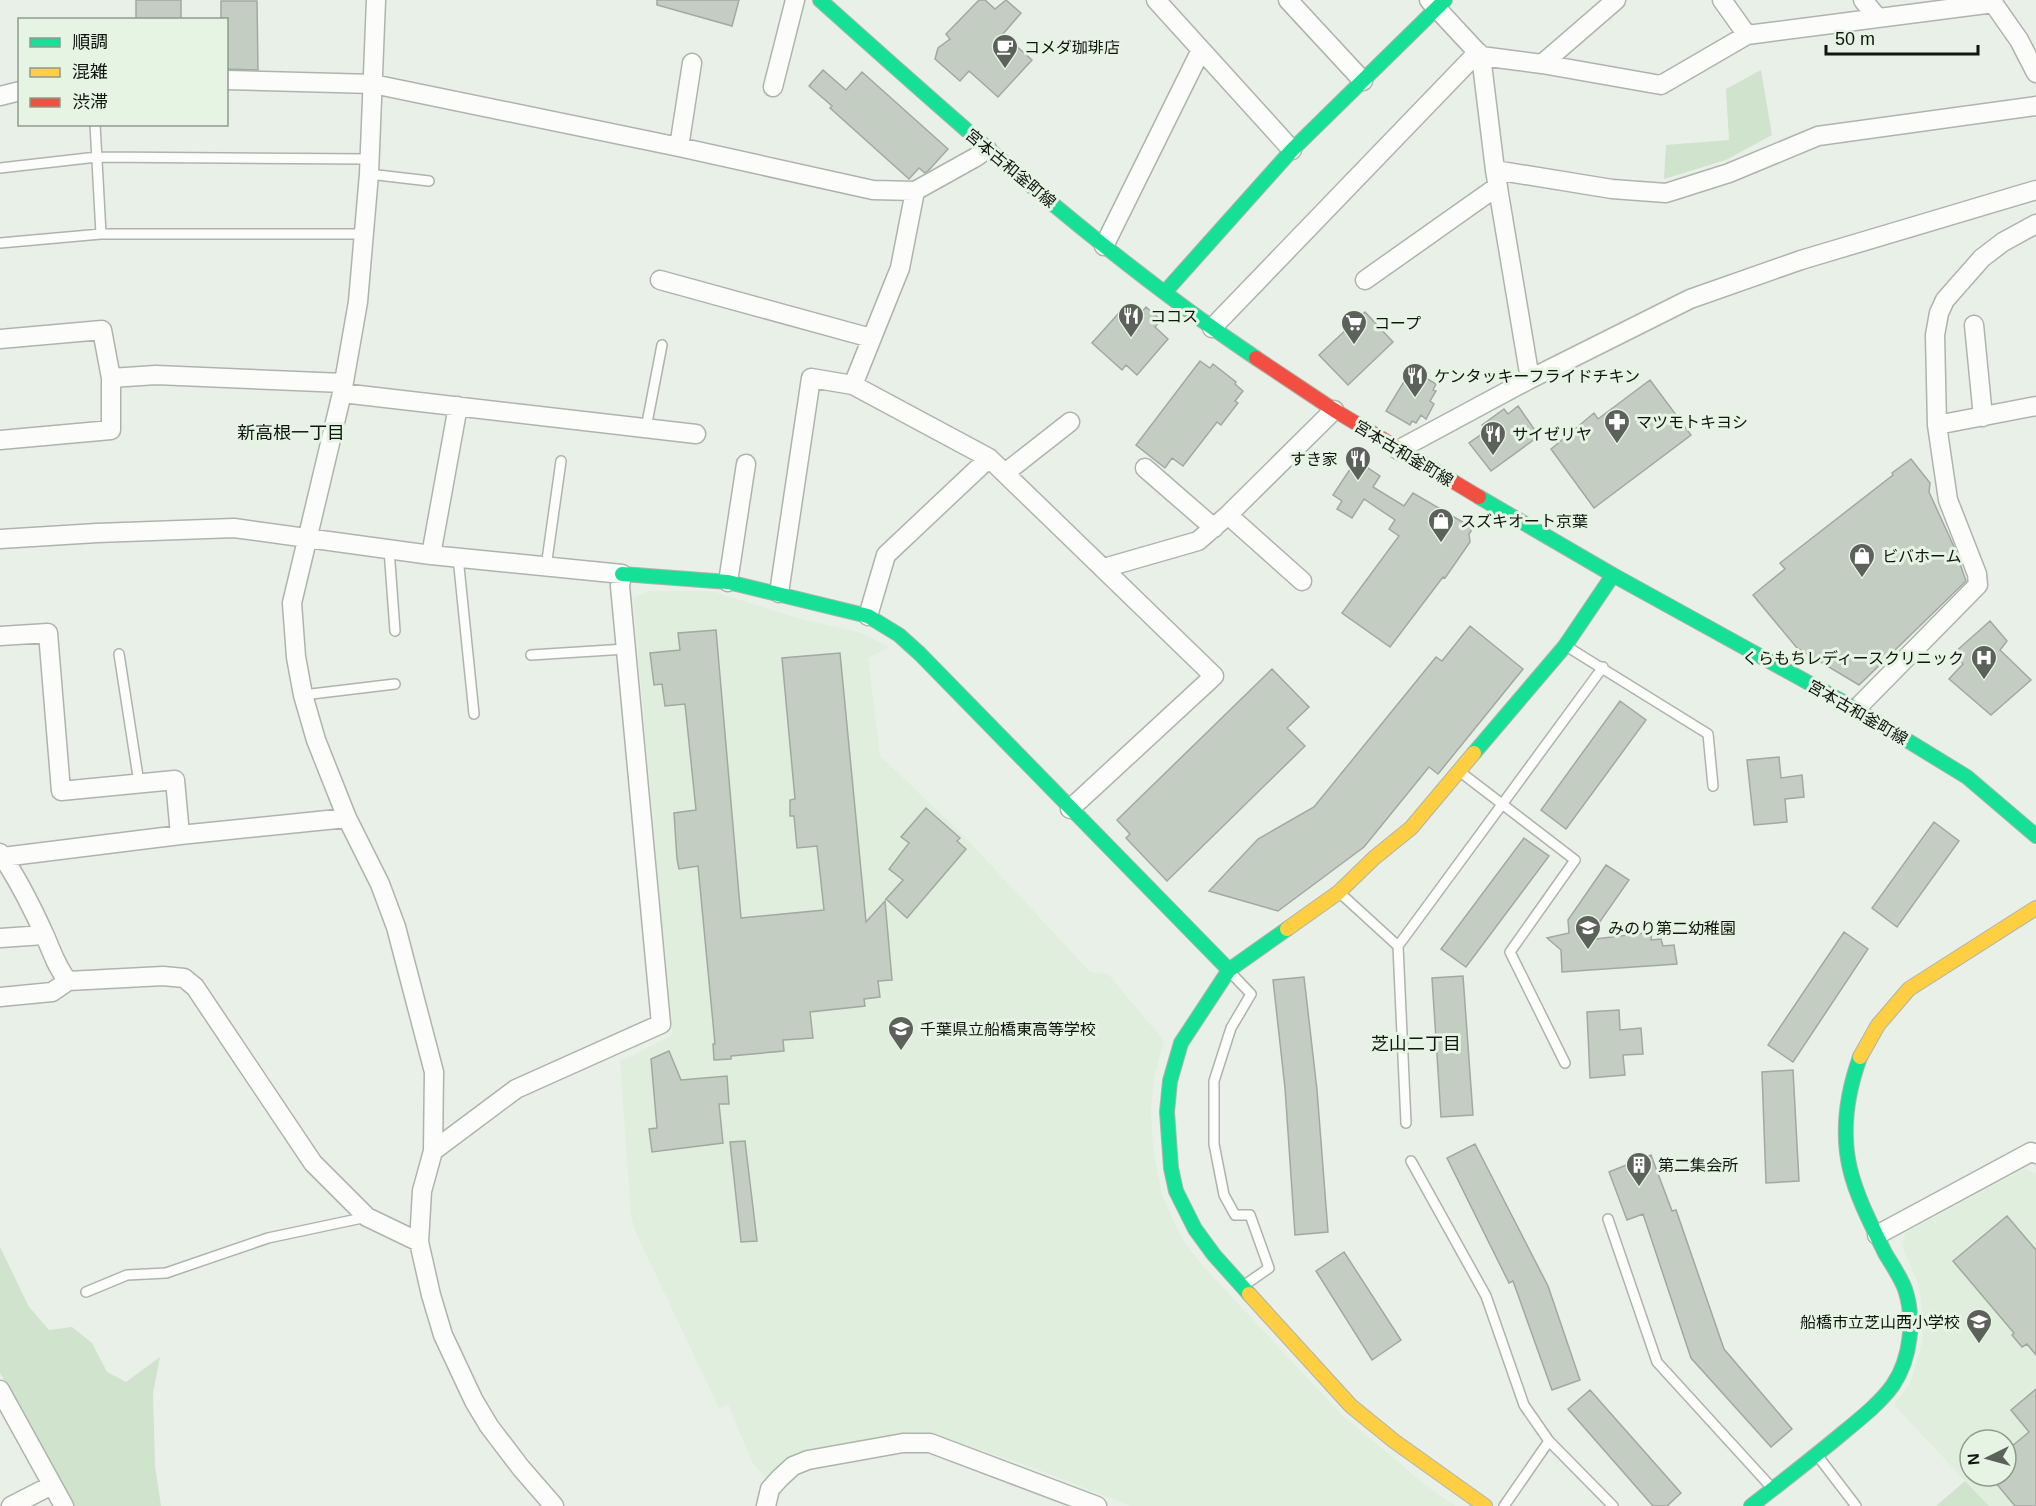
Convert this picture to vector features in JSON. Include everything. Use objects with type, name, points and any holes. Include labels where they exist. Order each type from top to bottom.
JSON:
[{"type":"street","points":[[376,0],[369,166],[358,302],[343,388],[292,603],[296,657],[303,695],[316,740],[347,818],[380,884],[396,927],[434,1072],[434,1150],[422,1191],[419,1242],[443,1335],[474,1401],[489,1426],[554,1506]]},
{"type":"street","points":[[773,87],[795,0]]},
{"type":"street","name":"宮本古和釜町線","points":[[820,0],[987,149],[1104,246],[1212,328],[1398,450],[1613,575],[1856,709],[1967,777],[2036,836]]},
{"type":"street","points":[[1156,0],[1292,150]]},
{"type":"street","points":[[1288,0],[1363,81]]},
{"type":"street","points":[[1542,64],[1616,0]]},
{"type":"street","points":[[1722,0],[1747,35]]},
{"type":"street","points":[[1863,0],[1877,17]]},
{"type":"street","points":[[1480,54],[1662,85],[1747,35],[1992,2],[2019,40],[2036,73]]},
{"type":"street","points":[[1165,292],[1292,150],[1363,81],[1436,3],[1480,54],[1496,178],[1530,379]]},
{"type":"street","points":[[1104,246],[1201,50]]},
{"type":"street","points":[[1212,328],[1480,54]]},
{"type":"street","points":[[679,147],[692,63]]},
{"type":"street","points":[[228,80],[373,84],[679,147],[873,190],[915,191],[987,149]]},
{"type":"street","points":[[0,96],[18,92]]},
{"type":"street","points":[[1365,280],[1496,178],[1666,193],[1729,174],[1818,136],[2036,106]]},
{"type":"street","points":[[1398,450],[1530,379],[1690,299],[1802,260],[2036,190]]},
{"type":"street","points":[[853,385],[900,268],[915,191]]},
{"type":"street","points":[[1856,709],[1978,585],[1977,574],[1948,500],[1937,425],[1935,335],[1939,313],[1945,300],[1982,258],[2003,242],[2036,224]]},
{"type":"street","points":[[660,280],[871,338]]},
{"type":"street","points":[[1974,325],[1983,417]]},
{"type":"street","points":[[0,339],[102,330],[111,378],[111,430],[0,440]]},
{"type":"street","points":[[111,378],[156,375],[343,388],[458,406],[696,434]]},
{"type":"street","points":[[779,593],[811,378],[853,385],[989,458],[1214,676],[1070,810]]},
{"type":"street","points":[[431,555],[458,406]]},
{"type":"street","points":[[1937,425],[2036,406]]},
{"type":"street","points":[[1104,568],[1198,541],[1228,515],[1334,410]]},
{"type":"street","points":[[1005,474],[1070,422]]},
{"type":"street","points":[[868,616],[886,555],[989,458]]},
{"type":"street","points":[[728,582],[746,464]]},
{"type":"street","points":[[1145,468],[1214,528]]},
{"type":"street","points":[[1228,515],[1302,581]]},
{"type":"street","points":[[0,539],[234,528],[431,555],[728,582],[868,616],[899,635],[921,654],[1034,769],[1070,810],[1229,970]]},
{"type":"street","points":[[434,1150],[516,1089],[661,1024],[620,586],[622,574]]},
{"type":"street","points":[[1485,1506],[1394,1441],[1351,1406],[1214,1255],[1195,1229],[1176,1191],[1168,1135],[1167,1112],[1170,1081],[1181,1043],[1229,970],[1339,892],[1374,858],[1411,828],[1565,646],[1613,575]]},
{"type":"street","points":[[0,636],[48,633],[62,791],[175,780],[180,835]]},
{"type":"street","points":[[68,981],[59,971],[15,875],[1,855],[347,818]]},
{"type":"street","points":[[1751,1506],[1817,1455],[1879,1401],[1901,1370],[1906,1354],[1910,1319],[1905,1290],[1854,1186],[1847,1153],[1849,1096],[1860,1057],[1893,1005],[1909,989],[2036,908]]},
{"type":"street","points":[[0,938],[44,935]]},
{"type":"street","points":[[0,997],[52,993],[68,981],[163,976],[184,978],[195,987],[313,1163],[366,1216],[419,1242]]},
{"type":"street","points":[[1877,1235],[2031,1152],[2036,1154]]},
{"type":"street","points":[[0,1390],[64,1506]]},
{"type":"street","points":[[766,1506],[770,1489],[792,1466],[808,1460],[903,1443],[930,1443],[1090,1505]]},
{"type":"street","points":[[11,1506],[52,1485]]},
{"type":"lane","points":[[95,126],[101,234]]},
{"type":"lane","points":[[0,168],[97,157],[369,166],[429,181]]},
{"type":"lane","points":[[0,243],[101,234],[362,234]]},
{"type":"lane","points":[[646,428],[662,345]]},
{"type":"lane","points":[[546,567],[561,461]]},
{"type":"lane","points":[[389,549],[395,631]]},
{"type":"lane","points":[[458,557],[474,714]]},
{"type":"lane","points":[[1565,646],[1603,667],[1708,734],[1713,786]]},
{"type":"lane","points":[[531,655],[626,649]]},
{"type":"lane","points":[[119,654],[139,783]]},
{"type":"lane","points":[[1406,1123],[1398,946],[1603,667]]},
{"type":"lane","points":[[303,695],[395,684]]},
{"type":"lane","points":[[1459,771],[1575,860],[1510,952],[1565,1063]]},
{"type":"lane","points":[[1339,892],[1398,946]]},
{"type":"lane","points":[[1229,970],[1251,994],[1232,1028],[1214,1082],[1214,1144],[1224,1195],[1235,1215],[1250,1215],[1269,1268],[1243,1286]]},
{"type":"lane","points":[[1411,1161],[1486,1296],[1524,1405],[1549,1441],[1613,1506]]},
{"type":"lane","points":[[86,1293],[128,1275],[166,1273],[268,1238],[366,1216]]},
{"type":"lane","points":[[1608,1219],[1657,1362],[1773,1489]]},
{"type":"lane","points":[[1504,1506],[1549,1441]]},
{"type":"lane","points":[[1817,1455],[1856,1506]]},
{"type":"shaded area","points":[[1761,70],[1772,135],[1726,160],[1664,179],[1666,145],[1729,140],[1726,89]]},
{"type":"shaded area","name":"千葉県立船橋東高等学校","points":[[649,591],[712,591],[797,618],[861,633],[889,647],[868,658],[880,756],[962,834],[1090,972],[1108,974],[1164,1041],[1154,1078],[1151,1112],[1153,1148],[1162,1195],[1180,1235],[1200,1263],[1342,1415],[1429,1488],[1455,1506],[1130,1506],[1031,1467],[931,1433],[803,1451],[767,1479],[752,1462],[728,1404],[719,1408],[636,1233],[631,1216],[620,1062],[672,1035],[633,598]]},
{"type":"shaded area","name":"船橋市立芝山西小学校","points":[[2024,1169],[2036,1173],[2036,1506],[1989,1506],[1972,1488],[2018,1488],[2018,1428],[1958,1428],[1958,1473],[1894,1405],[1909,1385],[1923,1335],[1919,1286],[1903,1248],[1905,1233]]},
{"type":"shaded area","points":[[0,1247],[29,1307],[49,1330],[72,1327],[92,1343],[107,1372],[126,1382],[160,1357],[153,1393],[155,1466],[161,1506],[72,1506],[0,1373]]},
{"type":"shaded area","points":[[1958,1487],[1972,1488],[1989,1506],[1936,1506]]},
{"type":"building","points":[[136,0],[181,0],[181,18],[136,18]]},
{"type":"building","points":[[657,0],[739,0],[732,26],[657,5]]},
{"type":"building","points":[[979,0],[985,0],[995,9],[1006,0],[1021,13],[1003,34],[1032,60],[998,97],[969,71],[960,81],[935,59],[938,48],[950,39],[946,34]]},
{"type":"building","points":[[221,1],[257,1],[258,70],[228,69],[228,18],[221,18]]},
{"type":"building","points":[[823,70],[846,90],[862,72],[948,149],[928,171],[925,173],[919,168],[909,179],[830,108],[832,106],[809,86]]},
{"type":"building","points":[[1126,305],[1138,316],[1146,307],[1161,320],[1155,327],[1168,339],[1137,375],[1126,365],[1122,370],[1092,343]]},
{"type":"building","points":[[1365,312],[1393,342],[1348,385],[1319,355]]},
{"type":"building","points":[[1200,361],[1210,368],[1213,364],[1236,382],[1235,384],[1243,391],[1235,401],[1238,403],[1221,425],[1217,422],[1183,466],[1172,458],[1165,468],[1136,445]]},
{"type":"building","points":[[1416,372],[1436,384],[1433,390],[1436,391],[1430,401],[1434,404],[1426,419],[1421,415],[1416,423],[1412,421],[1410,425],[1386,411],[1408,375],[1412,378]]},
{"type":"building","points":[[1650,380],[1691,435],[1594,508],[1551,449],[1594,413],[1598,419]]},
{"type":"building","points":[[1518,406],[1539,436],[1491,471],[1469,443],[1486,431],[1482,425],[1504,409],[1508,414]]},
{"type":"building","points":[[1911,459],[1930,483],[1929,492],[1955,549],[1966,581],[1859,685],[1797,648],[1753,595],[1785,569],[1780,563]]},
{"type":"building","points":[[1356,460],[1380,476],[1373,487],[1404,506],[1413,493],[1473,528],[1469,534],[1470,542],[1445,578],[1443,577],[1390,647],[1342,613],[1399,536],[1389,529],[1395,520],[1364,499],[1352,518],[1337,509],[1342,501],[1333,495]]},
{"type":"building","points":[[1990,621],[2007,641],[2000,650],[2031,680],[1991,715],[1949,679],[1963,664],[1954,653]]},
{"type":"building","points":[[1470,626],[1523,669],[1438,774],[1429,767],[1364,847],[1278,911],[1209,891],[1258,839],[1314,807],[1436,657],[1442,661]]},
{"type":"building","points":[[716,630],[741,918],[824,910],[817,846],[797,848],[794,816],[790,816],[790,800],[795,799],[782,658],[840,653],[866,922],[885,901],[892,980],[878,981],[880,997],[864,999],[865,1006],[810,1012],[813,1038],[783,1040],[784,1051],[714,1060],[713,1044],[715,1044],[698,866],[679,869],[677,859],[674,813],[696,810],[685,704],[665,706],[662,684],[654,685],[650,653],[680,650],[678,633]]},
{"type":"building","points":[[1272,669],[1309,707],[1287,728],[1305,746],[1167,881],[1126,838],[1130,834],[1117,820]]},
{"type":"building","points":[[1620,701],[1646,720],[1566,829],[1541,810]]},
{"type":"building","points":[[1779,757],[1781,778],[1802,775],[1804,797],[1785,799],[1787,822],[1754,825],[1747,760]]},
{"type":"building","points":[[926,808],[960,838],[957,841],[966,849],[907,918],[886,899],[903,880],[889,869],[909,843],[901,837]]},
{"type":"building","points":[[1934,822],[1959,841],[1897,927],[1872,908]]},
{"type":"building","points":[[1524,838],[1549,856],[1466,967],[1441,949]]},
{"type":"building","points":[[1606,865],[1629,880],[1587,940],[1652,932],[1651,940],[1661,939],[1663,946],[1674,945],[1677,964],[1562,972],[1561,950],[1547,938],[1569,933],[1568,920]]},
{"type":"building","points":[[1844,932],[1868,949],[1793,1062],[1768,1045]]},
{"type":"building","points":[[1463,976],[1473,1115],[1441,1117],[1432,978]]},
{"type":"building","points":[[1304,977],[1317,1090],[1328,1232],[1295,1235],[1285,1088],[1273,980]]},
{"type":"building","points":[[1619,1010],[1620,1030],[1641,1028],[1643,1054],[1623,1055],[1625,1075],[1590,1078],[1587,1012]]},
{"type":"building","points":[[669,1051],[681,1080],[727,1076],[729,1104],[719,1104],[723,1143],[652,1152],[649,1129],[657,1128],[651,1059]]},
{"type":"building","points":[[1793,1070],[1799,1181],[1766,1183],[1762,1072]]},
{"type":"building","points":[[745,1141],[757,1241],[741,1242],[730,1142]]},
{"type":"building","points":[[1475,1144],[1548,1286],[1580,1380],[1552,1390],[1513,1281],[1509,1283],[1447,1158]]},
{"type":"building","points":[[1651,1155],[1672,1211],[1676,1210],[1724,1349],[1792,1429],[1771,1447],[1691,1358],[1643,1214],[1627,1220],[1609,1172]]},
{"type":"building","points":[[2007,1216],[2036,1250],[2036,1355],[2027,1344],[2022,1347],[2012,1335],[2014,1333],[1953,1261]]},
{"type":"building","points":[[1344,1252],[1401,1340],[1372,1360],[1316,1271]]},
{"type":"building","points":[[2036,1389],[2036,1506],[2015,1506],[2000,1488],[2018,1488],[2018,1441],[2029,1432],[2011,1410]]},
{"type":"building","points":[[1590,1390],[1681,1493],[1667,1506],[1653,1506],[1568,1409]]},
{"type":"traffic: fast","points":[[820,0],[978,141],[1086,232],[1198,318],[1256,358]]},
{"type":"traffic: fast","points":[[1165,292],[1292,150],[1445,0]]},
{"type":"traffic: fast","points":[[1479,497],[1613,575],[1856,709],[1967,777],[2036,836]]},
{"type":"traffic: fast","points":[[622,574],[728,582],[868,616],[899,635],[1229,970]]},
{"type":"traffic: fast","points":[[1474,753],[1565,646],[1613,575]]},
{"type":"traffic: fast","points":[[1249,1294],[1214,1255],[1195,1229],[1176,1191],[1171,1168],[1167,1112],[1170,1081],[1181,1043],[1229,970],[1287,929]]},
{"type":"traffic: fast","points":[[1751,1506],[1876,1404],[1893,1385],[1907,1351],[1910,1338],[1910,1313],[1905,1289],[1865,1212],[1853,1180],[1847,1155],[1847,1112],[1860,1057]]},
{"type":"traffic: slow","points":[[1287,929],[1339,892],[1374,858],[1411,828],[1474,753]]},
{"type":"traffic: slow","points":[[1860,1057],[1878,1025],[1909,989],[2036,908]]},
{"type":"traffic: slow","points":[[1249,1294],[1351,1406],[1394,1441],[1485,1506]]},
{"type":"traffic: jam","points":[[1256,358],[1334,410],[1479,497]]},
{"type":"place","name":"コメダ珈琲店","points":[[1005,70]]},
{"type":"place","name":"ココス","points":[[1131,339]]},
{"type":"place","name":"コープ","points":[[1354,346]]},
{"type":"place","name":"ケンタッキーフライドチキン","points":[[1415,399]]},
{"type":"place","name":"マツモトキヨシ","points":[[1617,445]]},
{"type":"place","name":"サイゼリヤ","points":[[1493,457]]},
{"type":"place","name":"すき家","points":[[1358,482]]},
{"type":"place","name":"スズキオート京葉","points":[[1441,544]]},
{"type":"place","name":"ビバホーム","points":[[1862,579]]},
{"type":"place","name":"くらもちレディースクリニック","points":[[1984,681]]},
{"type":"place","name":"みのり第二幼稚園","points":[[1588,951]]},
{"type":"place","name":"千葉県立船橋東高等学校","points":[[901,1052]]},
{"type":"place","name":"第二集会所","points":[[1639,1188]]},
{"type":"place","name":"船橋市立芝山西小学校","points":[[1979,1345]]},
{"type":"district","name":"新高根一丁目","points":[[291,433]]},
{"type":"district","name":"芝山二丁目","points":[[1416,1044]]}]
